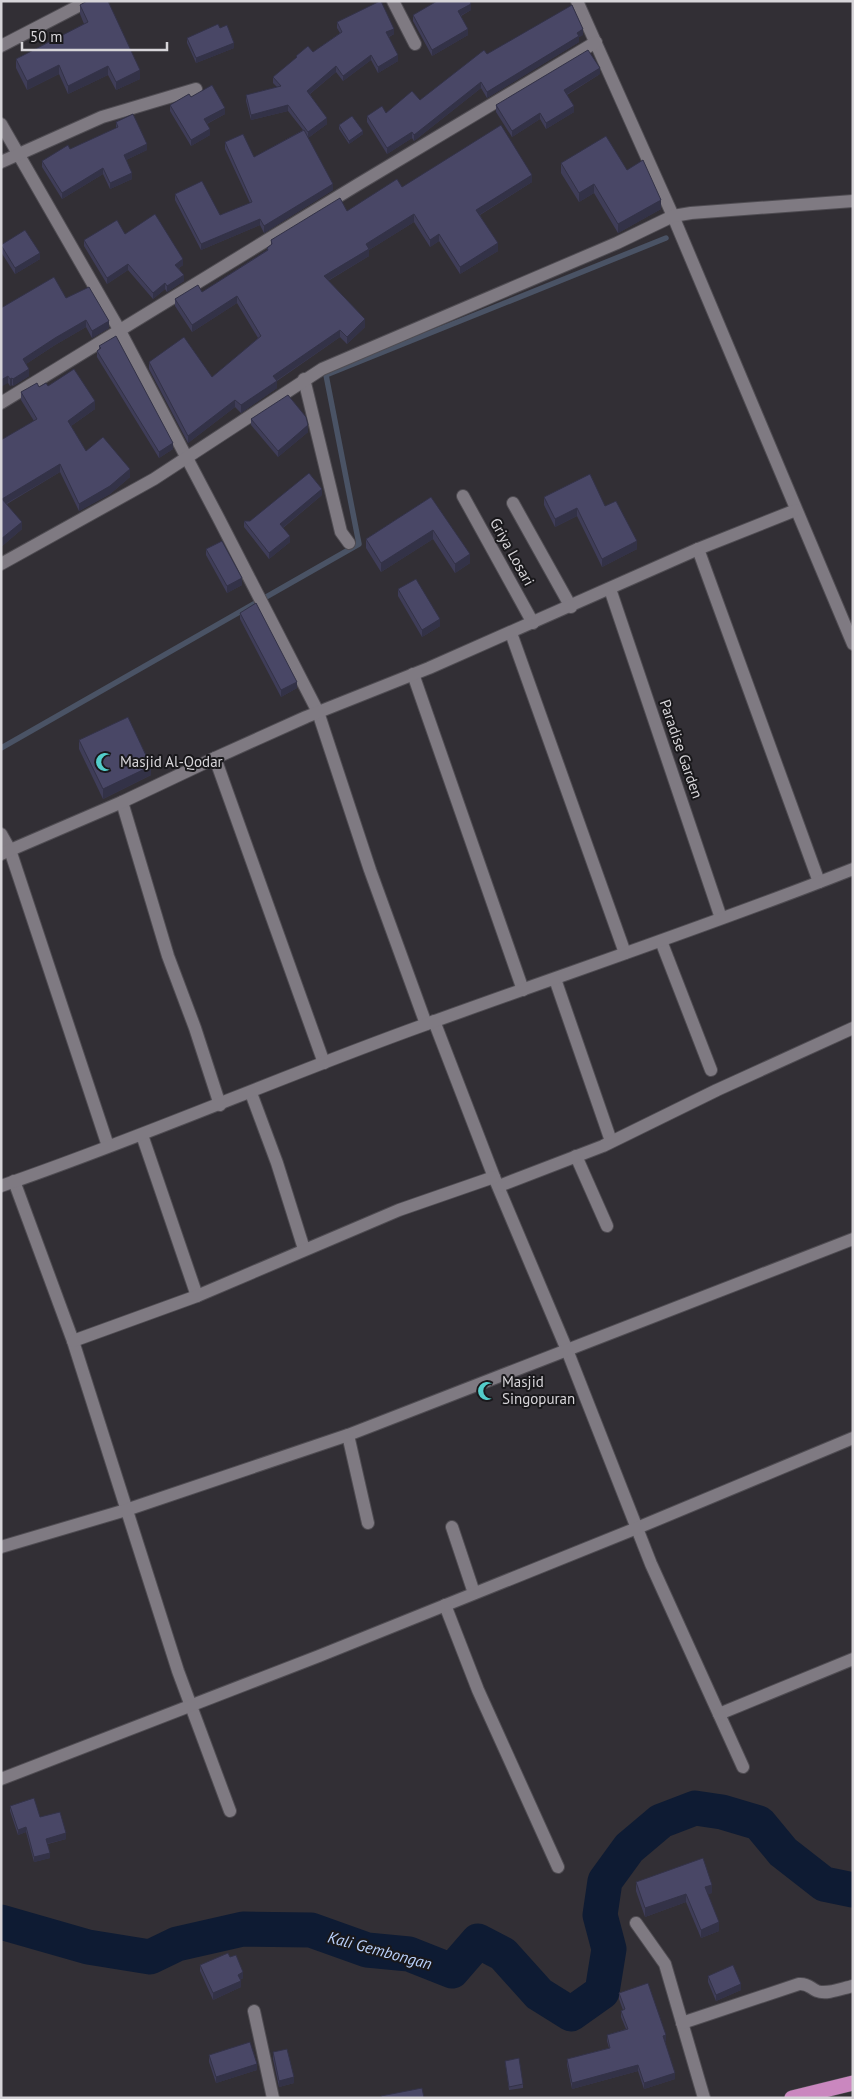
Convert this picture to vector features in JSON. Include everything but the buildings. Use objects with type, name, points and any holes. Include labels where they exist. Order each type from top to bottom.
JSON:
[{"type":"highway","points":[[792,2098],[853,2083]]},
{"type":"street","points":[[1,46],[88,1]]},
{"type":"street","points":[[393,1],[415,44]]},
{"type":"street","points":[[577,1],[673,216],[853,644]]},
{"type":"street","points":[[1,403],[357,185],[596,42]]},
{"type":"street","points":[[1,162],[102,117],[196,89]]},
{"type":"street","points":[[1,124],[120,331],[318,712],[370,870],[430,1023],[567,1350],[651,1564],[743,1767]]},
{"type":"street","points":[[1,564],[187,459],[304,380],[378,344],[617,243],[673,216],[853,201]]},
{"type":"street","points":[[304,380],[340,532],[349,543]]},
{"type":"street","name":"Griya Losari","points":[[463,496],[533,623]]},
{"type":"street","points":[[513,503],[571,607]]},
{"type":"street","points":[[6,852],[122,802],[318,712],[511,633],[698,549],[796,510]]},
{"type":"street","points":[[698,549],[819,882]]},
{"type":"street","name":"Paradise Garden","points":[[610,589],[722,918]]},
{"type":"street","points":[[511,633],[625,953]]},
{"type":"street","points":[[413,674],[522,990]]},
{"type":"street","points":[[215,758],[324,1063]]},
{"type":"street","points":[[122,802],[165,946],[220,1104]]},
{"type":"street","points":[[1,834],[108,1146]]},
{"type":"street","points":[[230,1812],[190,1704],[73,1341],[5,1182],[142,1135],[430,1023],[661,941],[853,869]]},
{"type":"street","points":[[661,941],[711,1070]]},
{"type":"street","points":[[555,979],[611,1142]]},
{"type":"street","points":[[73,1341],[197,1296],[399,1210],[576,1156],[611,1142],[717,1090],[853,1028]]},
{"type":"street","points":[[250,1092],[277,1163],[304,1249]]},
{"type":"street","points":[[142,1135],[197,1296]]},
{"type":"street","points":[[576,1156],[607,1226]]},
{"type":"street","points":[[1,1547],[126,1510],[348,1435],[853,1239]]},
{"type":"street","points":[[348,1435],[368,1523]]},
{"type":"street","points":[[1,1779],[190,1704],[319,1656],[637,1528],[853,1438]]},
{"type":"street","points":[[452,1527],[474,1593]]},
{"type":"street","points":[[445,1605],[478,1690],[558,1867]]},
{"type":"street","points":[[719,1714],[853,1659]]},
{"type":"street","points":[[636,1923],[665,1964],[704,2098]]},
{"type":"street","points":[[682,2023],[799,1984],[805,1984],[817,1992],[853,1986]]},
{"type":"street","points":[[254,2011],[273,2098]]},
{"type":"waterway","points":[[1,748],[359,544],[326,375],[666,238]]},
{"type":"waterway","name":"Kali Gembongan","points":[[1,1922],[88,1947],[150,1957],[177,1944],[243,1929],[311,1930],[367,1950],[409,1954],[452,1971],[478,1941],[503,1954],[539,1994],[571,2014],[602,1992],[609,1949],[600,1915],[605,1881],[629,1848],[661,1821],[695,1808],[722,1812],[759,1823],[783,1852],[824,1884],[853,1890]]},
{"type":"place","name":"Masjid Al-Qodar","points":[[105,762]]},
{"type":"place","name":"Masjid Singopuran","points":[[487,1391]]}]
